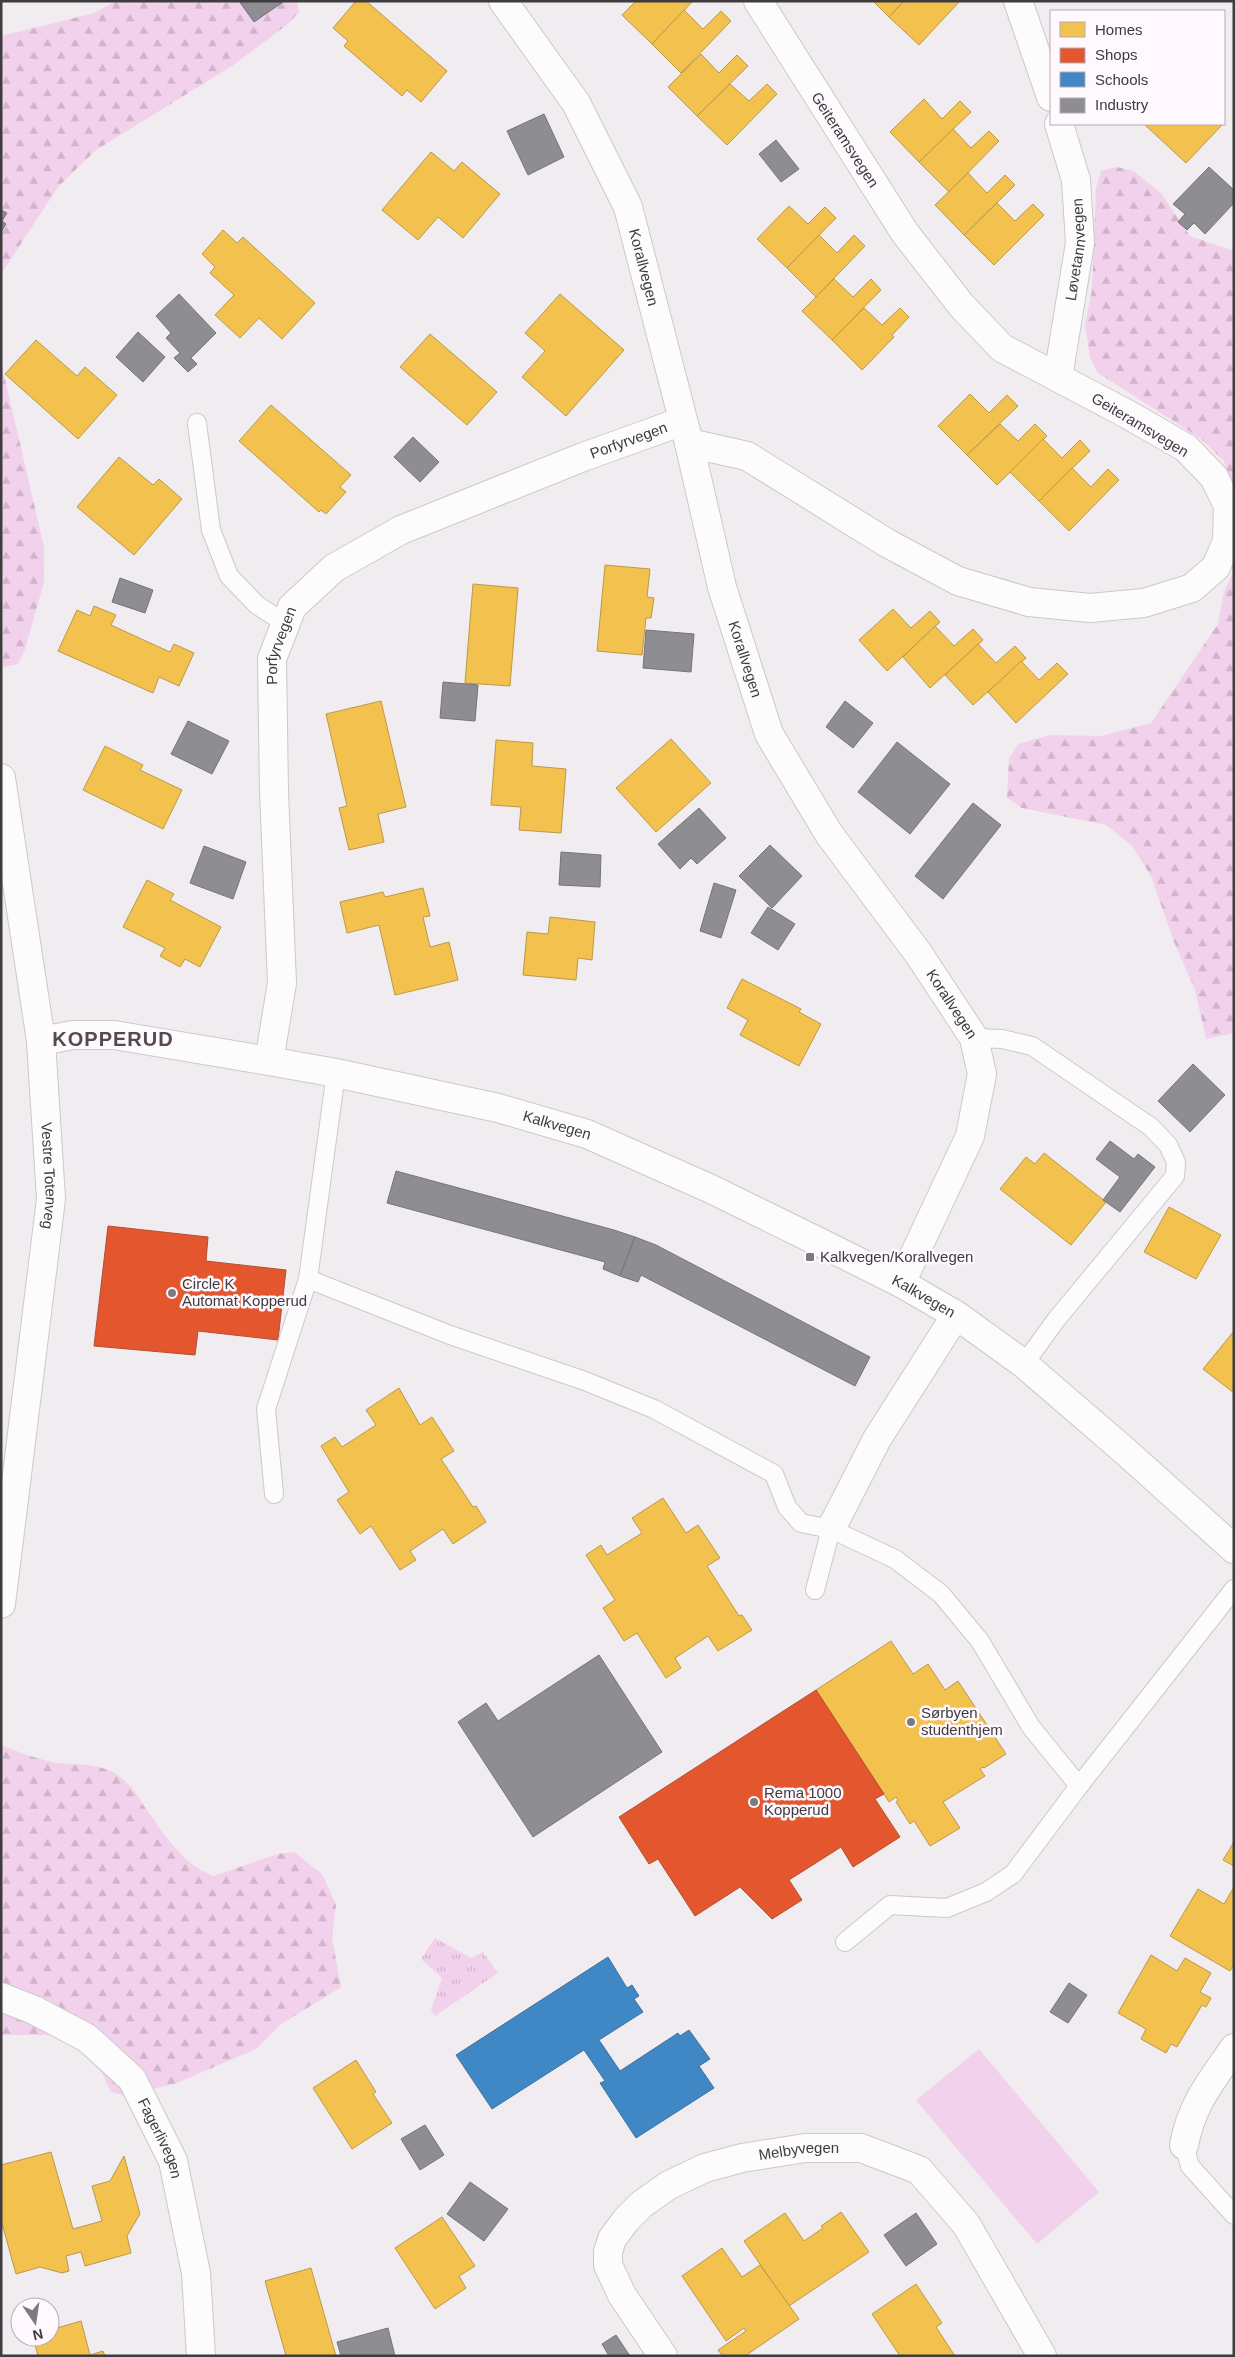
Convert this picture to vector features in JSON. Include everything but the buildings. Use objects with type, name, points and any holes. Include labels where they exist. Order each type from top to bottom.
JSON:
[{"type":"street","name":"Korallvegen","points":[[503,1],[576,103],[628,208],[686,432],[722,587],[769,734],[829,834],[918,952],[974,1038],[982,1074],[970,1136],[901,1283]]},
{"type":"street","name":"Geiteramsvegen","points":[[686,432],[747,456],[887,543],[958,581],[1029,602],[1090,608],[1144,604],[1192,588],[1216,567],[1227,541],[1228,506],[1214,477],[1186,448],[1002,348],[961,305],[906,233],[758,1]]},
{"type":"street","points":[[1018,1],[1050,94]]},
{"type":"street","name":"Løvetannvegen","points":[[1058,377],[1080,243],[1076,180],[1059,125]]},
{"type":"street","name":"Porfyrvegen","points":[[270,1061],[282,983],[274,792],[272,659],[292,608],[334,568],[402,530],[583,457],[686,432]]},
{"type":"street","name":"Vestre Totenveg","points":[[1,778],[41,1040],[51,1199],[1,1604]]},
{"type":"street","name":"Kalkvegen","points":[[41,1040],[73,1035],[114,1035],[270,1061],[336,1073],[498,1108],[587,1134],[710,1189],[901,1283],[956,1315],[1024,1364],[1230,1538]]},
{"type":"street","points":[[832,1529],[877,1439],[956,1315]]},
{"type":"street","name":"Fagerlivegen","points":[[1,1998],[34,2010],[87,2038],[132,2080],[173,2161],[196,2273],[201,2356]]},
{"type":"street","points":[[1184,2145],[1188,2120],[1196,2104],[1234,2048]]},
{"type":"street","name":"Melbyvegen","points":[[663,2356],[622,2295],[608,2265],[608,2252],[612,2239],[626,2220],[642,2204],[669,2185],[705,2168],[742,2158],[805,2148],[861,2148],[918,2170],[966,2224],[1042,2356]]},
{"type":"lane","points":[[197,422],[211,530],[229,576],[257,605],[286,624]]},
{"type":"lane","points":[[974,1038],[1002,1039],[1032,1046],[1151,1127],[1168,1145],[1176,1162],[1175,1176],[1056,1320],[1024,1364]]},
{"type":"lane","points":[[274,1494],[266,1410],[308,1279],[336,1073]]},
{"type":"lane","points":[[308,1279],[450,1335],[585,1382],[654,1409],[774,1474],[787,1507],[801,1523],[832,1529],[895,1559],[941,1594],[980,1641],[1031,1727],[1080,1786]]},
{"type":"lane","points":[[815,1590],[832,1529]]},
{"type":"lane","points":[[846,1942],[890,1905],[947,1908],[986,1892],[1013,1874],[1234,1589]]},
{"type":"lane","points":[[1184,2145],[1190,2166],[1234,2215]]},
{"type":"green space","points":[[116,1],[297,1],[299,12],[288,24],[232,66],[96,150],[58,187],[1,274],[1,36],[94,13]]},
{"type":"green space","points":[[1117,167],[1133,171],[1161,193],[1190,236],[1234,251],[1234,489],[1224,461],[1200,438],[1098,373],[1090,358],[1085,324],[1092,290],[1096,188],[1101,171]]},
{"type":"green space","points":[[1,362],[44,547],[44,582],[25,649],[18,664],[3,667]]},
{"type":"green space","points":[[1234,570],[1234,1033],[1206,1039],[1195,990],[1174,942],[1151,876],[1132,846],[1106,825],[1022,808],[1007,798],[1009,759],[1018,744],[1050,735],[1101,736],[1151,723],[1218,624],[1224,592]]},
{"type":"green space","points":[[1,1745],[26,1755],[52,1762],[96,1766],[112,1772],[130,1786],[166,1837],[182,1855],[191,1863],[213,1876],[278,1854],[294,1852],[322,1874],[336,1905],[332,1938],[341,1987],[280,2025],[256,2049],[177,2083],[127,2096],[111,2092],[96,2060],[51,2035],[1,2035]]},
{"type":"green space","points":[[435,1938],[471,1958],[483,1952],[498,1973],[435,2016],[431,2010],[442,1978],[421,1959]]},
{"type":"green space","points":[[979,2049],[1099,2192],[1037,2244],[916,2100]]},
{"type":"place","name":"Kalkvegen/Korallvegen","points":[[810,1257]]},
{"type":"place","name":"Circle K Automat Kopperud","points":[[172,1293]]},
{"type":"place","name":"Sørbyen studenthjem","points":[[911,1722]]},
{"type":"place","name":"Rema 1000 Kopperud","points":[[754,1802]]},
{"type":"district","name":"KOPPERUD","points":[[113,1039]]}]
